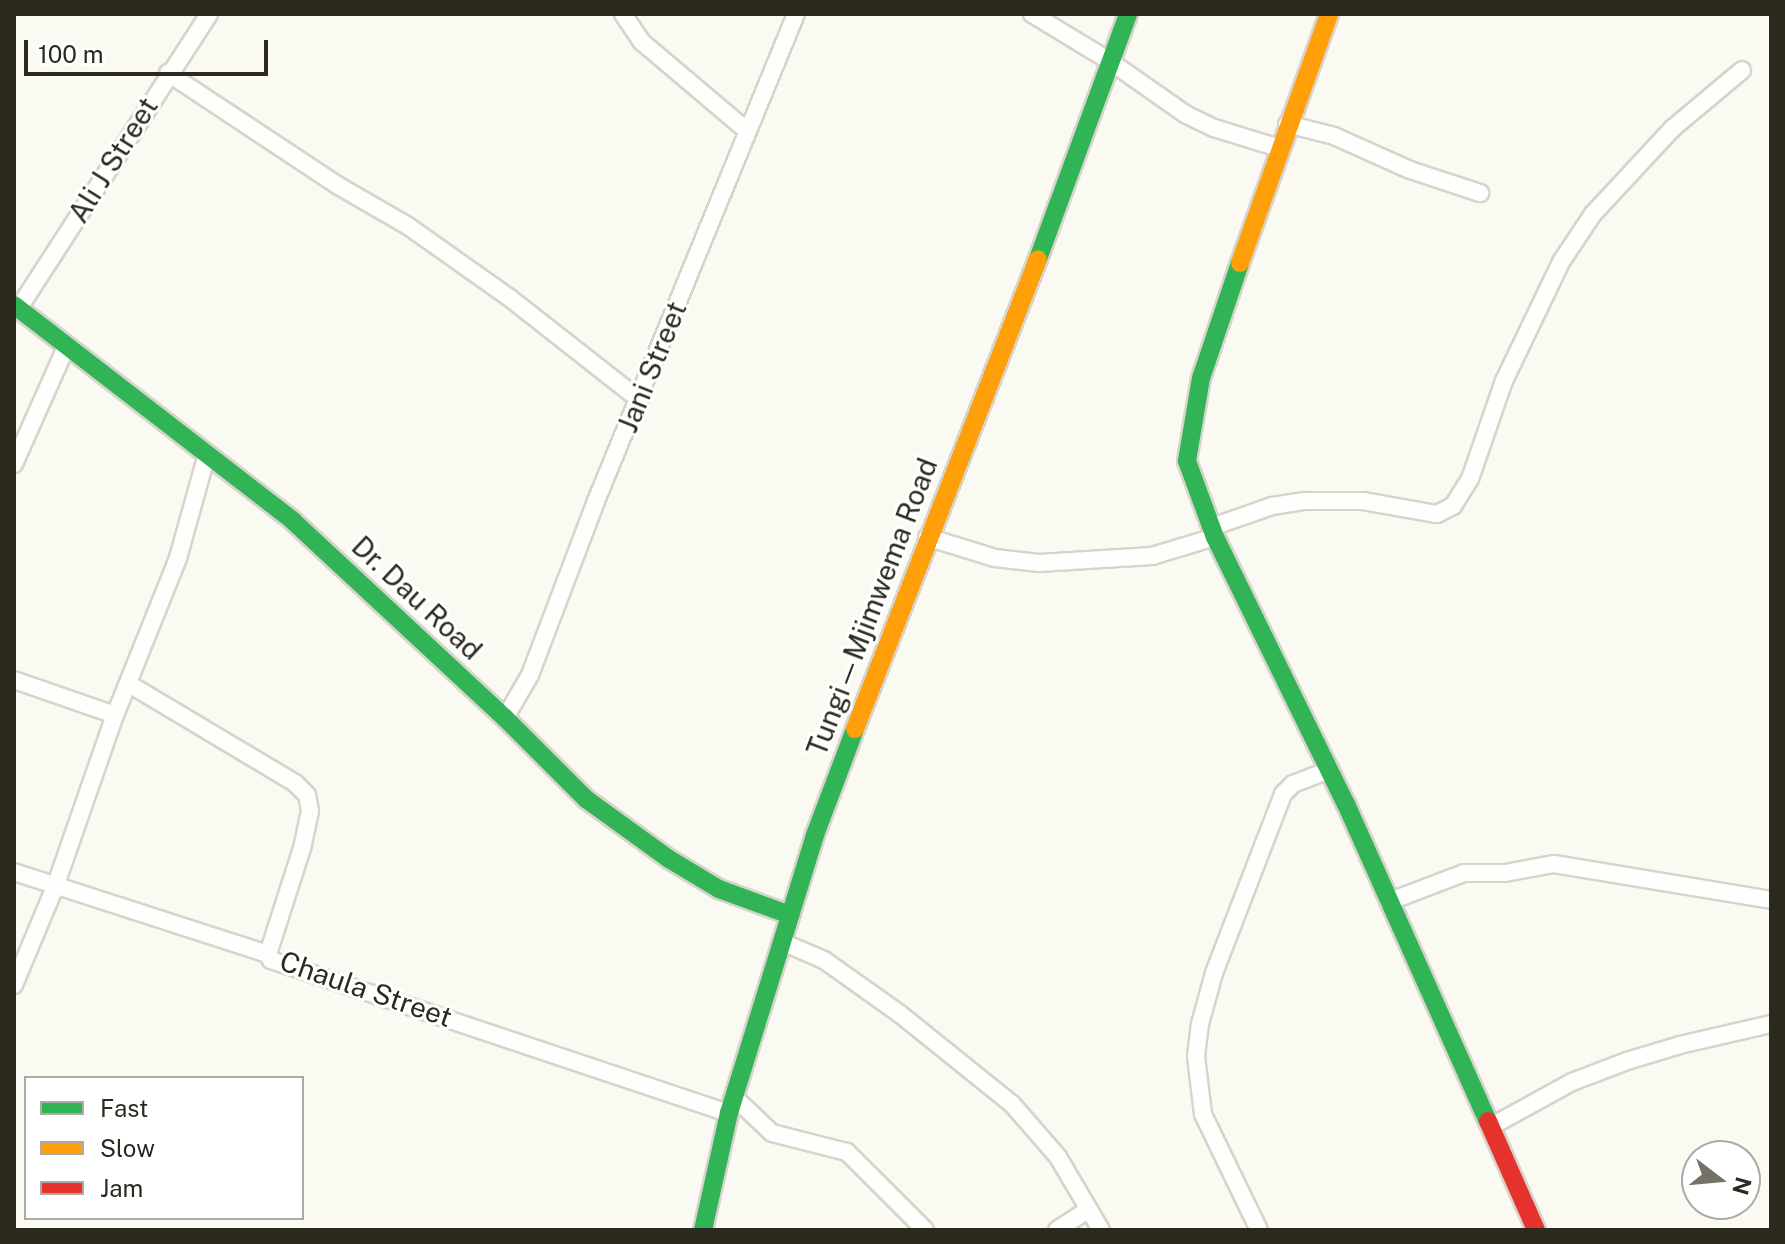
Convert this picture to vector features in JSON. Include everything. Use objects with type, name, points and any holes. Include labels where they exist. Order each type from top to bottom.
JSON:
[{"type":"street","name":"Ali J Street","points":[[16,307],[209,14]]},
{"type":"street","points":[[623,14],[642,42],[746,130]]},
{"type":"street","name":"Jani Street","points":[[505,718],[530,675],[596,501],[796,14]]},
{"type":"street","points":[[1032,14],[1108,60],[1185,114],[1214,128],[1279,148]]},
{"type":"street","name":"Tungi—Mjimwema Road","points":[[703,1230],[732,1105],[815,835],[927,537],[1006,346],[1108,60],[1128,14]]},
{"type":"street","points":[[1325,16],[1201,378],[1191,422],[1187,461],[1214,532],[1330,770],[1536,1230]]},
{"type":"street","points":[[927,537],[995,558],[1039,563],[1152,556],[1272,506],[1305,501],[1363,501],[1437,514],[1453,506],[1470,479],[1504,381],[1561,262],[1593,214],[1653,149],[1742,70]]},
{"type":"street","points":[[168,73],[337,185],[408,226],[511,299],[640,400]]},
{"type":"street","points":[[1287,124],[1334,136],[1410,170],[1480,193]]},
{"type":"street","name":"Dr. Dau Road","points":[[16,307],[293,521],[505,718],[586,799],[669,859],[719,889],[790,915]]},
{"type":"street","points":[[14,464],[67,345]]},
{"type":"street","points":[[14,985],[55,887],[115,715],[178,558],[207,454]]},
{"type":"street","points":[[14,680],[115,715]]},
{"type":"street","name":"Chaula Street","points":[[129,684],[295,783],[307,795],[310,811],[303,845],[268,954],[278,964],[732,1105]]},
{"type":"street","points":[[1259,1230],[1203,1114],[1196,1056],[1200,1024],[1214,973],[1283,794],[1293,784],[1330,770]]},
{"type":"street","points":[[1388,902],[1464,873],[1505,873],[1554,864],[1771,900]]},
{"type":"street","points":[[14,872],[268,954]]},
{"type":"street","points":[[782,942],[824,960],[900,1014],[1012,1104],[1058,1157],[1101,1230]]},
{"type":"street","points":[[1490,1127],[1572,1082],[1627,1061],[1771,1024]]},
{"type":"street","points":[[732,1105],[772,1133],[847,1152],[925,1230]]},
{"type":"street","points":[[1057,1230],[1089,1209]]},
{"type":"traffic: fast","points":[[1038,259],[1128,14]]},
{"type":"traffic: fast","points":[[1240,263],[1201,378],[1187,461],[1215,537],[1346,804],[1488,1121]]},
{"type":"traffic: fast","points":[[14,305],[293,521],[505,718],[586,799],[669,859],[719,889],[790,915]]},
{"type":"traffic: fast","points":[[703,1230],[729,1113],[815,835],[855,729]]},
{"type":"traffic: slow","points":[[1240,263],[1329,14]]},
{"type":"traffic: slow","points":[[855,729],[1038,259]]},
{"type":"traffic: jam","points":[[1488,1121],[1536,1230]]}]
